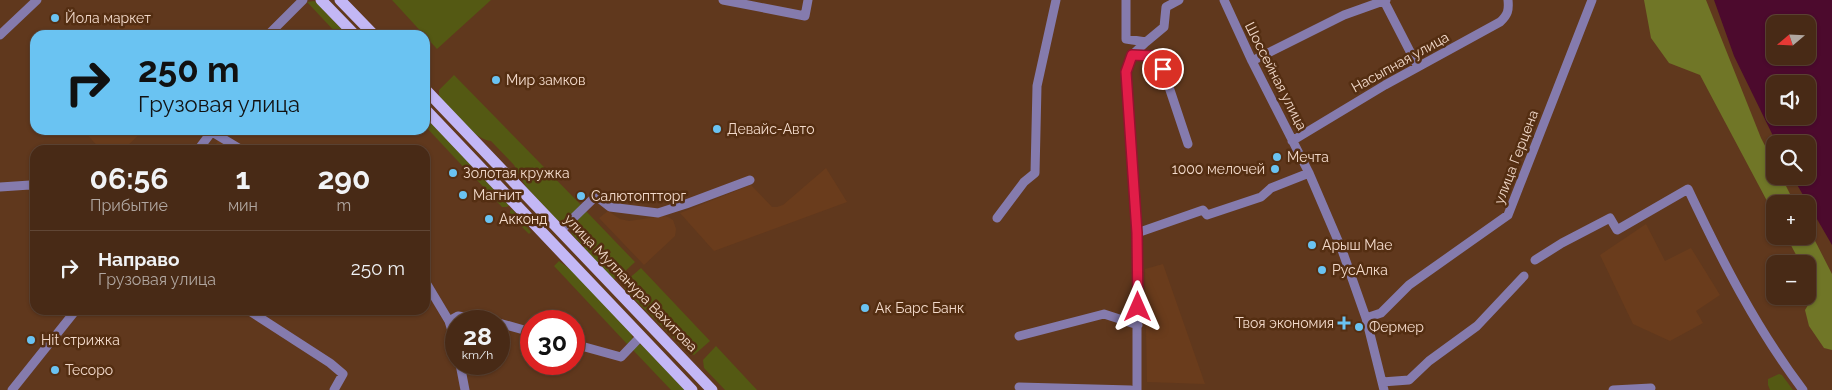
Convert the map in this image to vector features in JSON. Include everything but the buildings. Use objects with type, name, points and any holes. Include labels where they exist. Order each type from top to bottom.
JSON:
[{"type":"main road","points":[[321,0],[350,30]]},
{"type":"main road","points":[[340,0],[369,30]]},
{"type":"main road","name":"улица Мулланура Вахитова","points":[[430,94],[712,390]]},
{"type":"main road","name":"улица Мулланура Вахитова","points":[[430,113],[692,390]]},
{"type":"street","points":[[0,35],[37,0]]},
{"type":"street","points":[[273,30],[303,0]]},
{"type":"street","points":[[723,0],[805,16],[808,0]]},
{"type":"street","points":[[997,218],[1024,182],[1035,173],[1037,86],[1056,0]]},
{"type":"street","points":[[1126,0],[1126,39],[1146,42]]},
{"type":"street","points":[[1137,390],[1137,233],[1126,72],[1132,55],[1164,27],[1166,7],[1179,0]]},
{"type":"street","name":"Шоссейная улица","points":[[1224,0],[1252,61],[1309,173],[1342,250],[1366,318],[1383,386]]},
{"type":"street","points":[[1252,61],[1344,14],[1385,0],[1418,67]]},
{"type":"street","name":"Насыпная улица","points":[[1292,140],[1500,22],[1507,16],[1509,9],[1508,0]]},
{"type":"street","name":"улица Герцена","points":[[1366,318],[1381,313],[1409,285],[1508,215],[1592,0]]},
{"type":"street","points":[[1132,55],[1153,56],[1163,69],[1188,144]]},
{"type":"street","points":[[202,145],[210,135]]},
{"type":"street","points":[[219,135],[234,145]]},
{"type":"street","points":[[1137,233],[1203,210],[1207,215],[1261,197],[1272,188],[1309,173]]},
{"type":"street","points":[[560,231],[596,196],[610,207],[658,212],[686,204],[750,180]]},
{"type":"street","points":[[0,187],[30,186]]},
{"type":"street","points":[[1535,260],[1562,243],[1610,218],[1617,230],[1688,189],[1713,242],[1741,294],[1785,366],[1803,390]]},
{"type":"street","points":[[1383,386],[1409,380],[1429,361],[1477,326],[1524,276]]},
{"type":"street","points":[[430,290],[445,315]]},
{"type":"street","points":[[1019,336],[1104,314],[1138,325]]},
{"type":"street","points":[[12,390],[72,315]]},
{"type":"street","points":[[256,315],[343,374],[334,390]]},
{"type":"street","points":[[585,347],[621,357],[642,336]]},
{"type":"street","points":[[462,375],[465,390]]},
{"type":"street","points":[[1019,387],[1131,390]]},
{"type":"street","points":[[1613,390],[1651,388]]},
{"type":"shaded area","points":[[1714,0],[1832,0],[1832,245],[1816,217],[1816,195],[1803,195],[1797,185],[1816,185],[1816,135],[1773,135],[1768,125],[1816,125],[1816,75],[1766,75],[1766,121],[1734,56]]},
{"type":"shaded area","points":[[130,15],[144,30],[114,30]]},
{"type":"shaded area","points":[[88,135],[139,135],[128,145],[96,145]]},
{"type":"shaded area","points":[[219,140],[227,145],[215,145]]},
{"type":"shaded area","points":[[826,168],[847,202],[714,251],[680,213],[751,185],[772,207],[777,207],[783,205]]},
{"type":"shaded area","points":[[608,211],[620,219],[629,221],[663,216],[668,217],[673,220],[676,229],[675,236],[644,265],[599,218]]},
{"type":"shaded area","points":[[1646,224],[1665,261],[1691,248],[1720,295],[1696,311],[1703,323],[1670,341],[1633,324],[1600,255]]},
{"type":"shaded area","points":[[1163,264],[1205,384],[1147,382],[1145,269]]},
{"type":"green space","points":[[392,0],[491,0],[437,49],[430,41],[430,30],[420,30]]},
{"type":"green space","points":[[1644,0],[1706,0],[1766,148],[1766,185],[1786,185],[1790,195],[1766,195],[1766,199],[1700,75],[1669,63],[1651,38]]},
{"type":"green space","points":[[314,1],[318,4],[342,30],[333,30],[307,2]]},
{"type":"green space","points":[[454,75],[581,205],[571,215],[561,221],[557,220],[526,187],[514,165],[491,141],[470,130],[439,96],[439,90]]},
{"type":"green space","points":[[430,122],[470,163],[472,169],[470,174],[430,131]]},
{"type":"green space","points":[[478,177],[483,178],[509,205],[502,207],[476,179]]},
{"type":"green space","points":[[512,209],[531,232],[529,234],[510,215]]},
{"type":"green space","points":[[586,211],[635,262],[614,279],[611,278],[572,234],[570,228],[572,224]]},
{"type":"green space","points":[[1816,243],[1832,274],[1832,350],[1824,348],[1809,326],[1805,310],[1808,305],[1816,305],[1816,255],[1796,255],[1791,245],[1816,245]]},
{"type":"green space","points":[[559,261],[575,273],[631,333],[633,339],[627,344],[554,266]]},
{"type":"green space","points":[[641,268],[710,341],[694,355],[689,353],[625,290],[626,281]]},
{"type":"green space","points":[[640,344],[685,390],[671,390],[632,349]]},
{"type":"green space","points":[[716,346],[757,390],[725,390],[704,368],[703,360]]},
{"type":"green space","points":[[1779,374],[1782,375],[1793,390],[1770,390],[1768,379]]},
{"type":"place","name":"Йола маркет","points":[[55,18]]},
{"type":"place","name":"Мир замков","points":[[496,80]]},
{"type":"place","name":"Девайс-Авто","points":[[717,129]]},
{"type":"place","name":"Мечта","points":[[1277,157]]},
{"type":"place","name":"1000 мелочей","points":[[1275,169]]},
{"type":"place","name":"Золотая кружка","points":[[453,173]]},
{"type":"place","name":"Магнит","points":[[463,195]]},
{"type":"place","name":"Салютоптторг","points":[[581,196]]},
{"type":"place","name":"Акконд","points":[[489,219]]},
{"type":"place","name":"Арыш Мае","points":[[1312,245]]},
{"type":"place","name":"РусАлка","points":[[1322,270]]},
{"type":"place","name":"Ак Барс Банк","points":[[865,308]]},
{"type":"place","name":"Твоя экономия","points":[[1344,323]]},
{"type":"place","name":"Фермер","points":[[1359,327]]},
{"type":"place","name":"Hit стрижка","points":[[31,340]]},
{"type":"place","name":"Тесоро","points":[[55,370]]},
{"type":"route","points":[[1138,307],[1137,233],[1126,72],[1132,55],[1153,56],[1163,69]]}]
